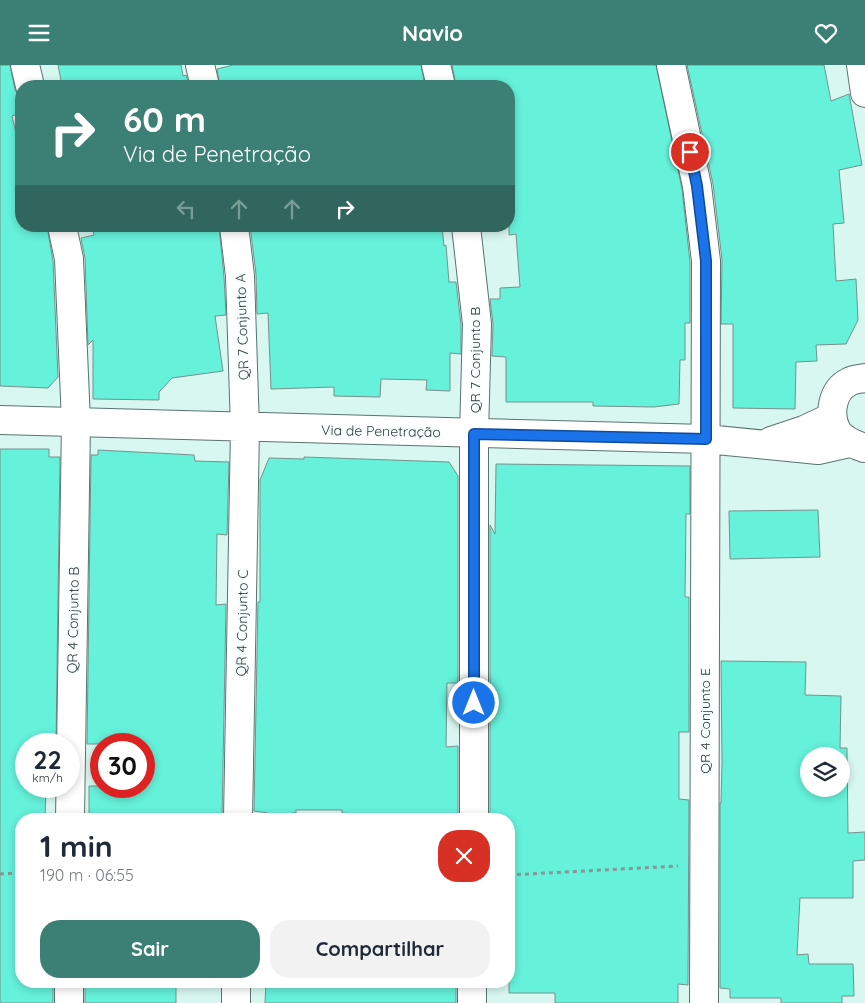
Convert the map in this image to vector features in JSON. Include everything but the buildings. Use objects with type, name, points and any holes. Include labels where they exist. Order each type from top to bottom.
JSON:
[{"type":"street","points":[[25,65],[29,80]]},
{"type":"street","points":[[200,65],[204,80]]},
{"type":"street","points":[[436,65],[440,80]]},
{"type":"street","points":[[671,65],[697,186],[703,225],[706,261],[706,439]]},
{"type":"street","points":[[861,65],[865,93]]},
{"type":"street","points":[[63,232],[69,259],[76,422]]},
{"type":"street","name":"QR 7 Conjunto A","points":[[235,232],[240,276],[245,428]]},
{"type":"street","name":"QR 7 Conjunto B","points":[[467,232],[477,324],[474,434],[474,813]]},
{"type":"street","points":[[857,445],[838,432],[832,417],[833,403],[839,391],[857,380],[865,356]]},
{"type":"street","name":"Via de Penetração","points":[[762,444],[804,430],[832,417]]},
{"type":"street","name":"Via de Penetração","points":[[0,420],[706,439],[818,450],[857,445]]},
{"type":"street","name":"QR 4 Conjunto B","points":[[70,813],[76,422]]},
{"type":"street","name":"QR 4 Conjunto C","points":[[238,813],[245,428]]},
{"type":"street","name":"QR 4 Conjunto E","points":[[704,1003],[706,439]]},
{"type":"street","points":[[69,988],[69,1003]]},
{"type":"street","points":[[236,988],[236,1003]]},
{"type":"street","points":[[472,988],[472,1003]]},
{"type":"path","points":[[515,875],[705,864]]},
{"type":"path","points":[[0,874],[15,873]]},
{"type":"route","points":[[474,703],[474,434],[706,439],[706,261],[703,225],[690,152]]}]
